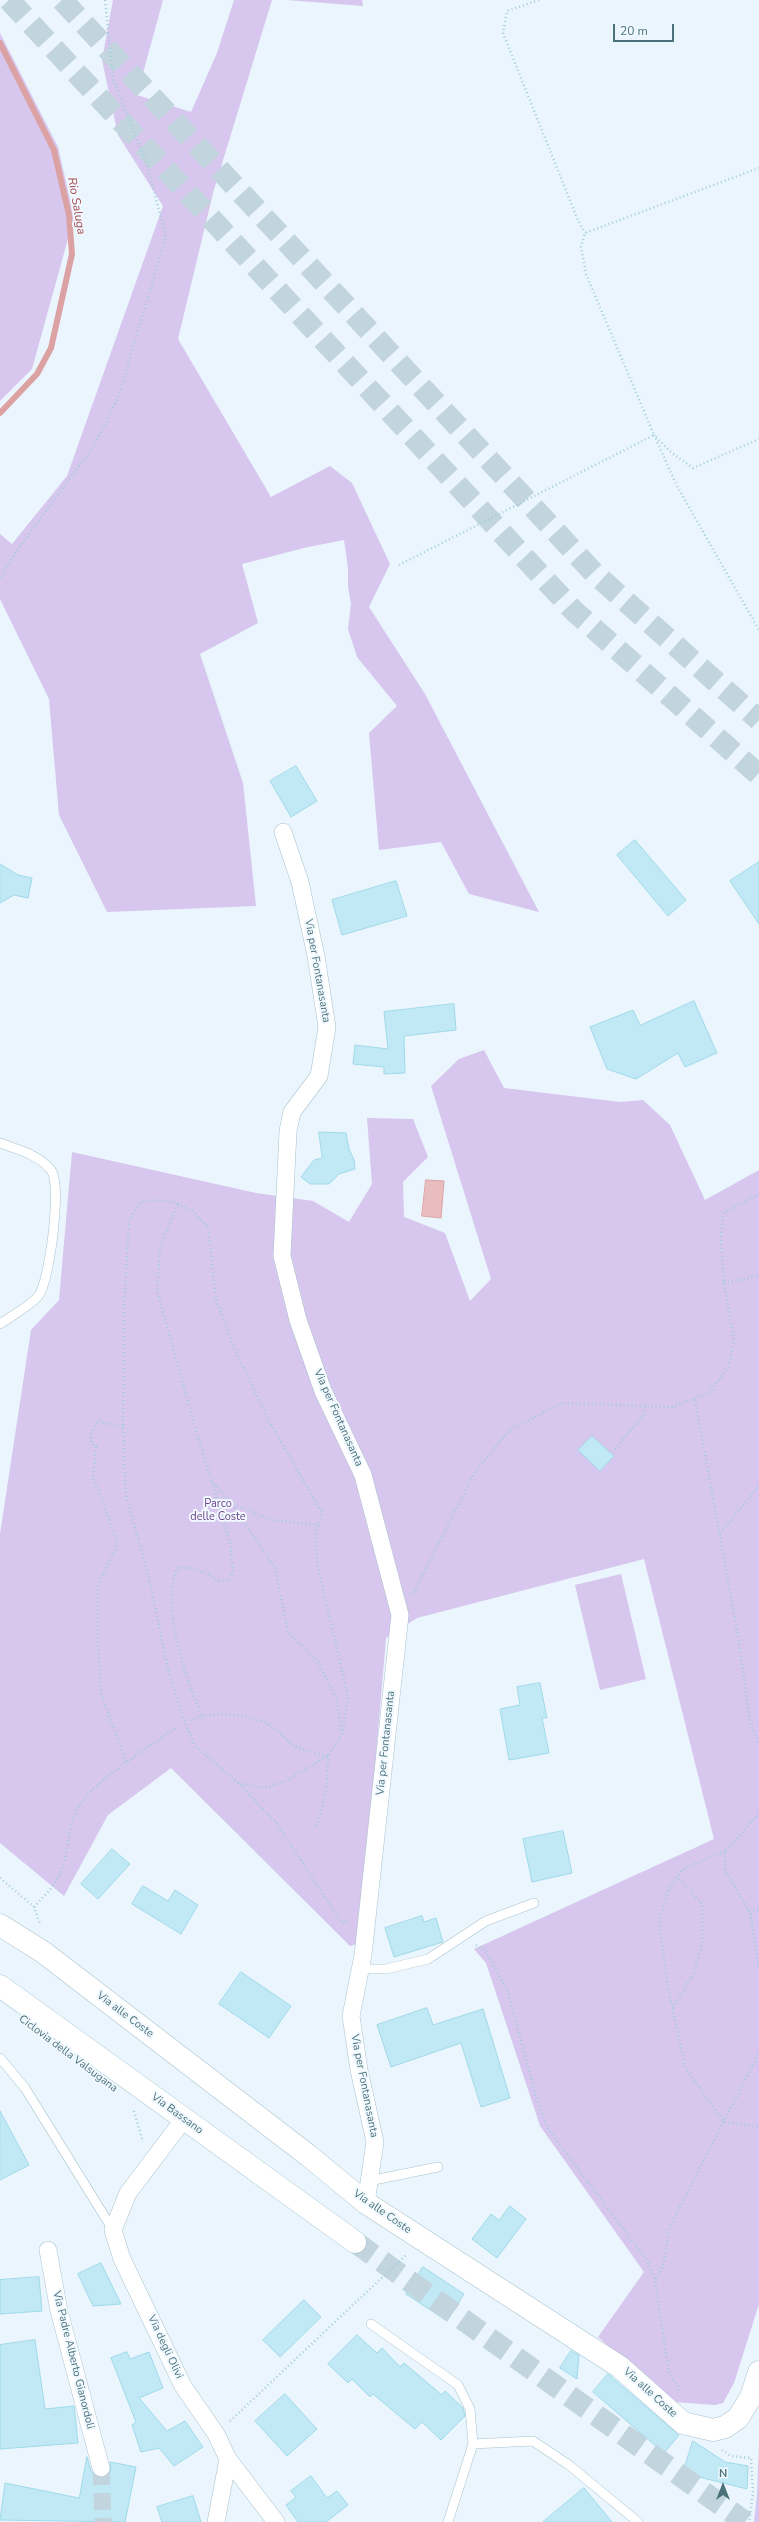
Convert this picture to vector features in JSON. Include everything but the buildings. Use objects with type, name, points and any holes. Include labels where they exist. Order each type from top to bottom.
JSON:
[{"type":"street","name":"Via per Fontanasanta","points":[[283,832],[302,889],[316,956],[327,1027],[318,1076],[292,1112],[288,1130],[282,1256],[298,1320],[323,1391],[364,1475],[400,1615],[361,1969],[351,2016],[359,2070],[375,2142],[366,2203]]},
{"type":"street","name":"Via alle Coste","points":[[0,1925],[42,1952],[309,2156],[366,2203],[620,2367],[683,2423],[713,2430],[725,2427],[738,2418],[751,2397],[759,2372]]},
{"type":"street","name":"Via Bassano","points":[[0,1986],[355,2242]]},
{"type":"street","points":[[114,2230],[128,2193],[184,2118]]},
{"type":"street","name":"Via degli Olivi","points":[[114,2230],[122,2259],[183,2386],[216,2434],[228,2459],[276,2522]]},
{"type":"street","name":"Via Padre Alberto Gianordoli","points":[[48,2250],[59,2311],[101,2468]]},
{"type":"street","points":[[216,2522],[228,2459]]},
{"type":"lane","points":[[0,1144],[36,1156],[52,1170],[55,1190],[54,1227],[47,1275],[39,1296],[0,1324]]},
{"type":"lane","points":[[361,1969],[386,1969],[428,1959],[486,1921],[534,1903]]},
{"type":"lane","name":"Via degli Olivi","points":[[0,2058],[25,2088],[114,2230]]},
{"type":"lane","points":[[369,2181],[438,2167]]},
{"type":"lane","points":[[371,2324],[458,2385],[470,2409],[473,2444],[448,2522]]},
{"type":"lane","points":[[473,2444],[534,2442],[569,2465],[638,2522]]},
{"type":"path","points":[[0,577],[16,552],[95,444],[118,398],[166,237],[148,168],[113,78],[105,0]]},
{"type":"path","points":[[539,0],[508,11],[503,33],[577,218],[585,233],[580,247],[586,274],[677,486],[759,630]]},
{"type":"path","points":[[585,233],[759,168]]},
{"type":"path","points":[[654,435],[672,453],[693,468],[759,439]]},
{"type":"path","points":[[399,565],[654,435]]},
{"type":"path","points":[[400,1615],[442,1541],[475,1472],[510,1430],[562,1403],[673,1407],[709,1393],[729,1366],[734,1340],[724,1283],[721,1240],[723,1213],[758,1194],[759,1198]]},
{"type":"path","points":[[238,1783],[265,1788],[290,1779],[328,1756],[342,1735],[348,1697],[317,1562],[316,1534],[322,1513],[268,1419],[235,1350],[216,1299],[208,1227],[192,1211],[178,1204],[161,1200],[141,1202],[129,1220],[124,1329],[123,1427],[126,1496],[149,1578],[169,1673],[185,1723],[195,1746],[238,1783],[276,1822],[342,1923],[352,1918]]},
{"type":"path","points":[[178,1204],[160,1247],[157,1290],[230,1543],[233,1572],[229,1580],[219,1581],[206,1573],[188,1567],[177,1568],[172,1582],[174,1635],[201,1715]]},
{"type":"path","points":[[724,1283],[759,1276]]},
{"type":"path","points":[[694,1400],[720,1532],[750,1723],[759,1743]]},
{"type":"path","points":[[615,1449],[643,1416],[646,1407]]},
{"type":"path","points":[[123,1427],[97,1421],[92,1434],[91,1442],[96,1447],[93,1480],[118,1544],[98,1585],[98,1646],[101,1693],[127,1764]]},
{"type":"path","points":[[212,1482],[232,1504],[275,1568],[288,1633],[317,1660],[337,1700],[342,1735]]},
{"type":"path","points":[[720,1532],[759,1486]]},
{"type":"path","points":[[232,1504],[272,1520],[318,1525]]},
{"type":"path","points":[[190,1720],[201,1715],[220,1713],[265,1724],[272,1726],[294,1746],[328,1756]]},
{"type":"path","points":[[34,1907],[54,1887],[65,1860],[68,1830],[82,1801],[127,1764],[177,1727]]},
{"type":"path","points":[[316,1829],[326,1792],[328,1756]]},
{"type":"path","points":[[759,1814],[725,1851],[683,1869],[670,1889],[659,1921],[664,1965],[686,2069],[724,2122],[759,2127]]},
{"type":"path","points":[[725,1851],[725,1870],[750,1913],[759,1966]]},
{"type":"path","points":[[673,2008],[692,1977],[702,1945],[702,1904],[678,1877]]},
{"type":"path","points":[[0,1878],[34,1907],[40,1921],[42,1952]]},
{"type":"path","points":[[750,1913],[759,1909]]},
{"type":"path","points":[[461,1936],[486,1950],[508,1991],[536,2097],[548,2129],[647,2260],[655,2280],[668,2372],[683,2395]]},
{"type":"path","points":[[655,2280],[663,2267],[670,2226],[759,2054]]},
{"type":"path","points":[[132,2106],[143,2142],[139,2179]]},
{"type":"path","points":[[216,2434],[399,2262]]},
{"type":"path","points":[[749,2522],[753,2493],[751,2458]]},
{"type":"green space","points":[[113,0],[163,0],[137,95],[191,112],[217,53],[234,0],[272,0],[213,193],[178,339],[271,497],[330,466],[352,483],[390,564],[369,607],[425,694],[539,912],[469,894],[441,842],[379,850],[369,733],[397,706],[357,657],[348,629],[351,604],[344,540],[308,547],[242,564],[258,623],[200,654],[243,783],[256,906],[107,912],[59,815],[49,699],[0,599],[0,534],[12,544],[67,476],[163,206],[118,135],[102,60]]},
{"type":"green space","points":[[287,0],[362,0],[363,6]]},
{"type":"green space","points":[[0,33],[58,147],[74,217],[32,369],[0,401]]},
{"type":"green space","name":"Parco delle Coste","points":[[484,1050],[504,1088],[620,1102],[643,1100],[670,1125],[705,1200],[759,1170],[759,2304],[734,2383],[723,2403],[715,2405],[673,2402],[598,2337],[644,2272],[540,2126],[486,1963],[474,1949],[714,1839],[644,1559],[417,1618],[386,1638],[360,1943],[350,1946],[171,1768],[108,1815],[64,1896],[0,1843],[0,1534],[31,1330],[59,1300],[72,1152],[256,1193],[313,1201],[349,1222],[372,1184],[367,1118],[413,1119],[428,1157],[403,1182],[404,1217],[445,1233],[470,1301],[491,1279],[431,1086],[459,1059]]},
{"type":"green space","points":[[621,1574],[646,1679],[600,1690],[575,1585]]},
{"type":"green space","points":[[759,2443],[759,2522],[754,2522],[757,2495]]},
{"type":"shaded area","points":[[426,1180],[444,1181],[441,1218],[422,1216]]},
{"type":"waterway","name":"Rio Saluga","points":[[0,43],[54,150],[69,215],[72,254],[51,348],[37,374],[0,413]]},
{"type":"tunnel","points":[[9,0],[574,611],[759,775]]},
{"type":"tunnel","points":[[62,0],[594,573],[759,720]]},
{"type":"tunnel","points":[[355,2242],[745,2522]]},
{"type":"tunnel","points":[[101,2468],[103,2522]]}]
